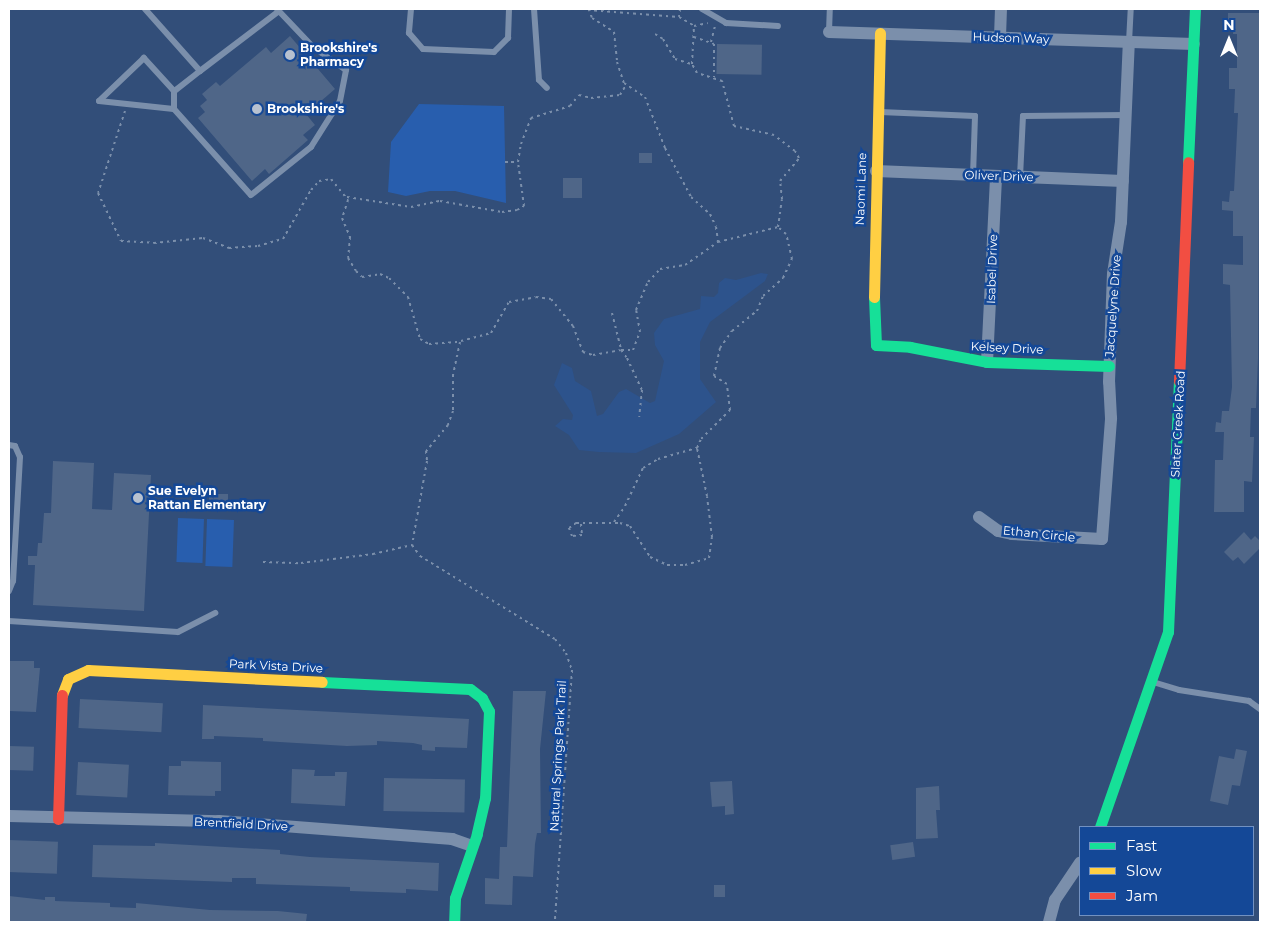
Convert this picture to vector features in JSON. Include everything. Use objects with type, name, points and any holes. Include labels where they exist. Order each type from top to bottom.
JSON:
[{"type":"street","points":[[1000,37],[1001,9]]},
{"type":"street","name":"Slater Creek Road","points":[[1100,826],[1168,632],[1195,9]]},
{"type":"street","name":"Hudson Way","points":[[829,32],[1194,44]]},
{"type":"street","name":"Naomi Lane","points":[[876,345],[873,273],[880,33]]},
{"type":"street","name":"Jacquelyne Drive","points":[[1102,539],[1111,418],[1109,366],[1113,274],[1123,181],[1129,42]]},
{"type":"street","name":"Oliver Drive","points":[[876,171],[1123,181]]},
{"type":"street","name":"Isabel Drive","points":[[988,362],[996,176]]},
{"type":"street","name":"Kelsey Drive","points":[[876,345],[910,347],[988,362],[1109,366]]},
{"type":"street","name":"Ethan Circle","points":[[979,517],[998,530],[1012,534],[1102,539]]},
{"type":"street","name":"Park Vista Drive","points":[[58,819],[60,701],[68,679],[88,670],[470,689],[482,698],[489,711],[485,798],[472,846]]},
{"type":"street","name":"Brentfield Drive","points":[[9,816],[58,819],[219,821],[452,838],[472,846]]},
{"type":"street","points":[[454,922],[455,898],[472,846]]},
{"type":"street","points":[[1049,922],[1055,900],[1079,864]]},
{"type":"lane","points":[[145,9],[200,71]]},
{"type":"lane","points":[[411,9],[409,33],[422,49],[494,52],[508,38],[509,9]]},
{"type":"lane","points":[[534,9],[539,80],[547,88]]},
{"type":"lane","points":[[702,9],[715,19],[726,23],[778,26]]},
{"type":"lane","points":[[829,32],[830,9]]},
{"type":"lane","points":[[1129,42],[1131,9]]},
{"type":"lane","points":[[174,92],[278,10],[313,47],[346,70],[340,101],[311,146],[251,195],[174,109],[174,92],[144,58],[99,101],[174,109]]},
{"type":"lane","points":[[878,112],[975,116],[973,175]]},
{"type":"lane","points":[[1020,177],[1023,116],[1126,115]]},
{"type":"lane","points":[[9,444],[15,446],[20,457],[13,581],[9,591]]},
{"type":"lane","points":[[9,622],[178,632],[215,613]]},
{"type":"lane","points":[[1152,682],[1178,690],[1249,701],[1260,709]]},
{"type":"path","points":[[711,42],[716,31],[715,19],[694,26],[679,17],[589,9],[592,18],[614,32],[616,62],[626,85],[645,97],[665,148],[691,197],[710,214],[716,227],[718,242]]},
{"type":"path","points":[[679,17],[680,9]]},
{"type":"path","points":[[694,26],[692,64],[698,73],[722,81],[727,90],[734,126],[774,135],[795,151],[799,158],[780,182],[782,199],[778,227]]},
{"type":"path","points":[[655,34],[663,39],[675,59],[692,64]]},
{"type":"path","points":[[694,37],[711,42],[716,49],[714,77]]},
{"type":"path","points":[[126,104],[98,193],[121,241],[154,242],[203,238],[229,248],[258,246],[287,236],[303,201],[319,181],[331,180],[346,196],[410,207],[440,201],[502,212],[517,210],[524,206],[518,162],[524,133],[531,118],[570,106],[579,94],[592,98],[620,94],[626,85]]},
{"type":"path","points":[[505,162],[518,162]]},
{"type":"path","points":[[346,196],[342,218],[350,237],[348,258],[362,277],[384,276],[396,284],[408,297],[420,339],[429,344],[460,342],[491,333],[509,302],[536,296],[551,299],[562,310],[573,326],[583,352],[593,355],[633,350],[637,344],[640,332],[636,310],[654,274],[660,269],[685,265],[718,242],[778,227]]},
{"type":"path","points":[[613,523],[625,506],[643,468],[658,459],[696,448],[701,439],[730,410],[727,384],[714,376],[720,348],[732,331],[757,311],[763,296],[783,278],[792,260],[786,234],[778,227]]},
{"type":"path","points":[[612,313],[621,350],[639,378],[642,390],[639,417]]},
{"type":"path","points":[[263,562],[301,563],[373,554],[412,545],[427,460],[426,451],[448,425],[453,411],[453,375],[460,342]]},
{"type":"path","points":[[580,524],[582,535],[572,536],[569,528],[580,524],[613,523],[630,526],[650,557],[660,563],[676,566],[706,560],[712,550],[712,537],[704,474],[696,448]]},
{"type":"path","name":"Natural Springs Park Trail","points":[[412,545],[420,556],[555,639],[566,653],[572,670],[555,922]]},
{"type":"shaded area","points":[[419,104],[504,106],[506,203],[455,191],[430,191],[406,196],[388,192],[391,142]]},
{"type":"shaded area","points":[[761,273],[768,274],[765,281],[710,322],[700,342],[700,379],[716,402],[679,434],[636,453],[599,452],[579,450],[569,435],[555,426],[563,419],[572,420],[573,415],[554,385],[562,363],[572,368],[575,381],[591,391],[597,416],[603,414],[619,392],[626,389],[650,403],[655,401],[664,361],[655,345],[654,333],[664,319],[700,309],[701,296],[714,297],[718,293],[719,283],[725,278],[736,280]]},
{"type":"shaded area","points":[[178,518],[204,519],[202,563],[176,562]]},
{"type":"shaded area","points":[[207,519],[234,520],[232,567],[205,566]]},
{"type":"building","points":[[1228,13],[1260,13],[1258,358],[1256,408],[1251,408],[1250,437],[1254,437],[1252,482],[1244,481],[1244,512],[1214,512],[1215,460],[1223,460],[1224,432],[1215,432],[1216,422],[1221,423],[1222,411],[1229,411],[1232,387],[1230,285],[1223,284],[1223,264],[1243,265],[1243,236],[1233,236],[1233,211],[1222,210],[1222,201],[1229,202],[1230,191],[1234,191],[1238,113],[1234,113],[1235,89],[1229,89],[1229,68],[1237,68],[1237,34],[1233,34],[1234,25],[1228,25]]},
{"type":"building","name":"Brookshire's","points":[[290,36],[335,89],[306,114],[315,125],[303,135],[308,140],[269,174],[265,169],[252,181],[198,118],[205,112],[200,106],[207,100],[202,94],[216,82],[220,86],[266,47],[271,53]]},
{"type":"building","points":[[717,44],[762,45],[761,75],[716,74]]},
{"type":"building","points":[[639,153],[652,153],[652,163],[639,163]]},
{"type":"building","points":[[563,178],[582,178],[582,198],[563,198]]},
{"type":"building","points":[[53,461],[94,463],[92,509],[112,510],[114,473],[151,475],[144,611],[33,605],[35,565],[28,565],[28,556],[37,556],[38,543],[42,543],[44,513],[51,513]]},
{"type":"building","points":[[209,494],[228,494],[228,506],[209,506]]},
{"type":"building","points":[[1244,532],[1251,540],[1255,536],[1260,541],[1260,548],[1244,564],[1238,557],[1233,561],[1224,552]]},
{"type":"building","points":[[10,661],[34,661],[34,668],[40,668],[36,712],[9,711]]},
{"type":"building","points":[[513,691],[546,691],[540,749],[541,833],[537,833],[535,844],[533,877],[513,876],[512,905],[485,904],[485,878],[499,879],[500,847],[507,847]]},
{"type":"building","points":[[80,699],[163,703],[161,732],[78,728]]},
{"type":"building","points":[[203,705],[469,719],[467,748],[435,747],[435,751],[422,750],[422,745],[413,743],[377,741],[377,745],[347,746],[263,741],[263,738],[214,736],[214,739],[202,739]]},
{"type":"building","points":[[9,746],[34,747],[33,771],[9,770]]},
{"type":"building","points":[[1236,749],[1247,751],[1240,786],[1232,785],[1228,805],[1210,801],[1219,756],[1234,759]]},
{"type":"building","points":[[181,761],[221,762],[221,791],[215,791],[215,796],[168,795],[169,766],[181,766]]},
{"type":"building","points":[[78,762],[129,765],[127,798],[76,795]]},
{"type":"building","points":[[292,769],[315,770],[314,776],[335,776],[335,772],[347,772],[345,806],[291,803]]},
{"type":"building","points":[[384,778],[465,779],[464,812],[383,811]]},
{"type":"building","points":[[732,781],[734,814],[725,815],[725,806],[712,807],[710,782]]},
{"type":"building","points":[[939,786],[940,810],[936,810],[938,838],[916,839],[916,788]]},
{"type":"building","points":[[9,840],[58,842],[57,874],[9,872]]},
{"type":"building","points":[[913,842],[915,857],[892,860],[890,845]]},
{"type":"building","points":[[155,843],[280,850],[280,854],[310,857],[439,863],[438,891],[406,889],[406,893],[350,891],[350,887],[256,884],[256,878],[232,878],[232,882],[92,877],[93,845],[155,846]]},
{"type":"building","points":[[714,885],[725,885],[725,897],[714,897]]},
{"type":"building","points":[[9,896],[45,900],[45,897],[55,897],[55,901],[110,903],[110,907],[136,908],[136,903],[210,910],[278,911],[307,914],[306,922],[9,922]]},
{"type":"traffic: fast","points":[[1188,162],[1195,9]]},
{"type":"traffic: fast","points":[[874,297],[876,345],[910,347],[987,362],[1109,366]]},
{"type":"traffic: fast","points":[[1100,826],[1168,632],[1179,381]]},
{"type":"traffic: fast","points":[[322,682],[470,689],[482,698],[489,711],[485,798],[477,834],[455,898],[454,922]]},
{"type":"traffic: slow","points":[[874,297],[880,33]]},
{"type":"traffic: slow","points":[[62,695],[68,679],[88,670],[322,682]]},
{"type":"traffic: jam","points":[[1179,381],[1188,162]]},
{"type":"traffic: jam","points":[[58,819],[62,695]]},
{"type":"place","name":"Brookshire's Pharmacy","points":[[290,55]]},
{"type":"place","name":"Brookshire's","points":[[257,109]]},
{"type":"place","name":"Sue Evelyn Rattan Elementary","points":[[138,498]]}]
